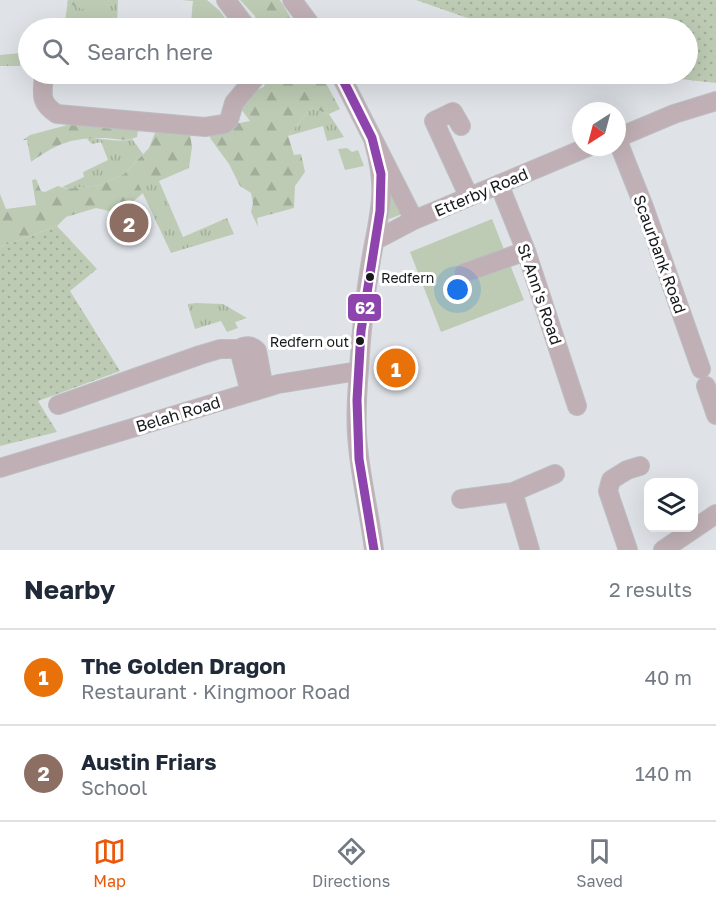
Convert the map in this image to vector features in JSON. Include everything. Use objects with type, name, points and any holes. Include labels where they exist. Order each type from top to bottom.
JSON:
[{"type":"street","points":[[226,0],[240,18]]},
{"type":"street","points":[[292,0],[306,18]]},
{"type":"street","points":[[44,84],[43,99],[46,107],[57,114],[205,127],[224,124],[230,120],[234,103],[250,84]]},
{"type":"street","points":[[345,84],[414,220]]},
{"type":"street","points":[[626,134],[674,114],[716,101]]},
{"type":"street","points":[[461,126],[453,112],[434,122],[469,197]]},
{"type":"street","points":[[374,143],[379,160],[382,206],[371,258],[358,370],[358,447],[374,550]]},
{"type":"street","name":"Etterby Road","points":[[376,240],[414,220],[572,154]]},
{"type":"street","name":"Scaurbank Road","points":[[624,156],[716,415]]},
{"type":"street","name":"St Ann's Road","points":[[499,184],[526,251],[577,406]]},
{"type":"street","points":[[464,273],[526,251]]},
{"type":"street","points":[[58,405],[200,355],[220,349],[239,349],[249,346],[257,351],[257,390]]},
{"type":"street","name":"Belah Road","points":[[0,468],[257,390],[358,370]]},
{"type":"street","points":[[628,550],[608,491],[611,480],[640,466]]},
{"type":"street","points":[[461,499],[513,492],[555,474]]},
{"type":"street","points":[[513,492],[530,550]]},
{"type":"street","points":[[663,550],[716,514]]},
{"type":"green space","points":[[68,0],[118,0],[117,18],[65,18]]},
{"type":"green space","points":[[68,0],[103,0],[99,9],[93,13],[67,3]]},
{"type":"green space","points":[[181,0],[207,0],[225,18],[191,18],[193,1]]},
{"type":"green space","points":[[240,0],[280,0],[291,18],[256,18]]},
{"type":"green space","points":[[416,0],[716,0],[716,83],[698,81],[698,18],[467,18]]},
{"type":"green space","points":[[18,53],[18,66],[0,66],[0,55]]},
{"type":"green space","points":[[265,84],[326,84],[340,109],[329,114],[311,108],[288,136],[294,155],[301,154],[305,172],[295,186],[294,208],[257,218],[258,227],[251,212],[253,203],[251,193],[240,186],[229,164],[210,138],[213,124],[250,121],[241,109],[251,92],[264,87]]},
{"type":"green space","points":[[311,108],[329,114],[344,137],[327,141],[323,126],[288,136]]},
{"type":"green space","points":[[161,118],[188,121],[192,147],[189,168],[159,181],[137,181],[143,193],[129,205],[109,211],[96,208],[66,217],[57,226],[0,247],[0,194],[6,209],[36,205],[32,180],[36,179],[41,191],[45,192],[58,186],[66,189],[100,185],[124,174],[149,148]]},
{"type":"green space","points":[[71,124],[138,130],[137,137],[121,140],[93,138],[65,143],[31,162],[27,140],[23,140],[30,135]]},
{"type":"green space","points":[[87,139],[132,139],[143,154],[124,174],[100,185],[67,189],[62,187],[84,177],[83,172],[108,160],[101,142],[92,144]]},
{"type":"green space","points":[[347,148],[352,152],[358,150],[364,166],[345,170],[338,149]]},
{"type":"green space","points":[[137,181],[159,181],[183,237],[227,218],[234,234],[171,253]]},
{"type":"green space","points":[[389,185],[405,213],[389,219]]},
{"type":"green space","points":[[492,219],[524,300],[441,332],[410,252]]},
{"type":"green space","points":[[57,226],[97,269],[70,291],[120,371],[38,401],[57,432],[0,446],[0,247]]},
{"type":"green space","points":[[188,304],[223,304],[247,318],[235,322],[238,328],[227,332],[221,321],[195,329]]},
{"type":"transit line","name":"62","points":[[345,84],[372,138],[381,174],[380,211],[361,331],[357,400],[359,459],[374,550]]},
{"type":"place","name":"Austin Friars","points":[[129,223]]},
{"type":"place","name":"Redfern","points":[[370,277]]},
{"type":"place","name":"Redfern out","points":[[360,341]]},
{"type":"place","name":"The Golden Dragon","points":[[396,368]]}]
